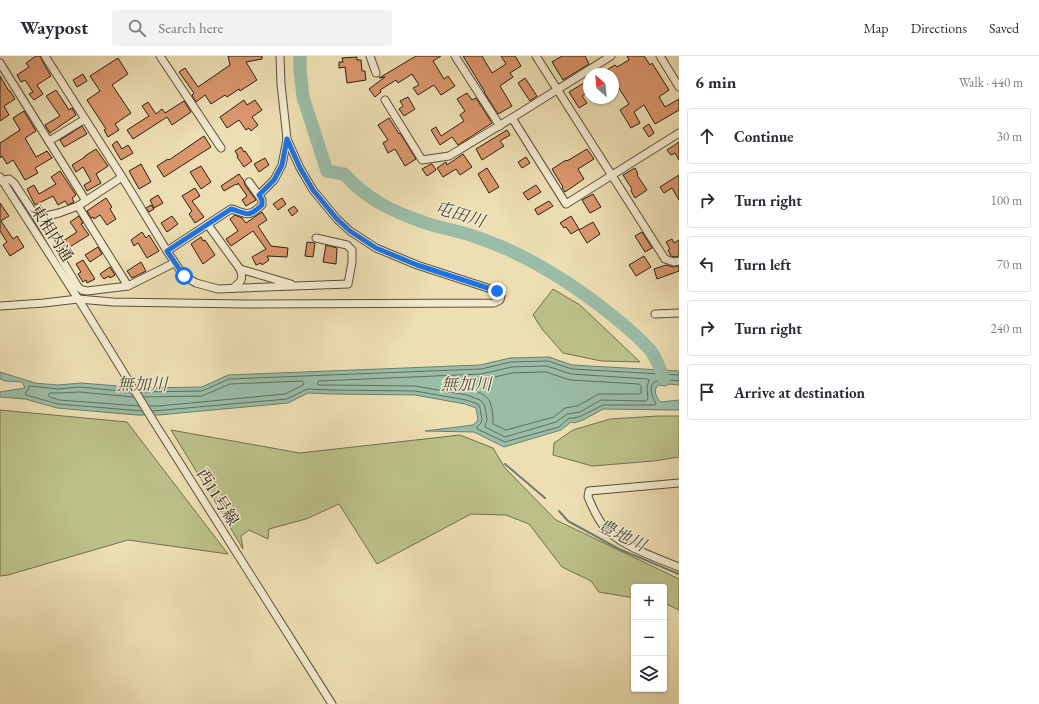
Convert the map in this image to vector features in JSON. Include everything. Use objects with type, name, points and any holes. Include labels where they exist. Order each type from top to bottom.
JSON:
[{"type":"street","points":[[45,56],[174,263],[184,276],[196,283],[218,289],[348,284],[352,262],[352,250],[347,245],[316,238]]},
{"type":"street","points":[[160,56],[221,148]]},
{"type":"street","points":[[259,195],[274,180],[282,165],[287,139],[281,84],[280,56]]},
{"type":"street","points":[[370,56],[376,73]]},
{"type":"street","points":[[455,56],[500,126]]},
{"type":"street","points":[[536,56],[665,259],[674,262],[679,260]]},
{"type":"street","points":[[385,100],[422,160],[449,156],[500,126],[611,56]]},
{"type":"street","points":[[660,56],[679,87]]},
{"type":"street","points":[[0,63],[86,201]]},
{"type":"street","points":[[512,118],[566,204],[679,133]]},
{"type":"street","points":[[49,141],[85,119]]},
{"type":"street","points":[[0,306],[80,302],[246,304],[494,303],[500,300],[501,296],[497,291],[417,265],[376,248],[350,231],[337,219],[313,190],[300,168],[287,139]]},
{"type":"street","points":[[36,218],[59,213],[78,206],[122,178]]},
{"type":"street","points":[[1,180],[9,179],[14,184],[78,287],[82,290],[128,286],[174,263]]},
{"type":"street","name":"東相内通","points":[[1,180],[80,302]]},
{"type":"street","points":[[167,251],[231,209],[250,214],[262,205],[262,200],[249,182]]},
{"type":"street","points":[[78,206],[128,286]]},
{"type":"street","points":[[208,224],[242,274],[242,280],[233,288]]},
{"type":"street","points":[[240,269],[297,286]]},
{"type":"street","name":"西11号線","points":[[80,302],[332,704]]},
{"type":"street","points":[[655,314],[679,313]]},
{"type":"street","points":[[679,483],[589,491],[588,497],[602,525],[612,535],[639,551],[679,566]]},
{"type":"shaded area","points":[[553,289],[580,305],[640,362],[601,361],[563,353],[542,329],[533,315]]},
{"type":"shaded area","points":[[0,410],[127,422],[228,554],[128,540],[8,575],[0,576]]},
{"type":"shaded area","points":[[679,416],[679,457],[654,461],[592,466],[553,455],[554,443],[573,430],[610,419]]},
{"type":"shaded area","points":[[171,430],[300,453],[460,435],[493,448],[505,468],[556,520],[679,579],[679,610],[667,604],[667,584],[631,584],[631,597],[599,592],[591,581],[562,567],[529,524],[506,515],[471,514],[377,564],[339,504],[306,519],[269,529],[268,539],[249,530],[241,536],[243,549]]},
{"type":"water","name":"無加川","points":[[549,357],[572,365],[679,371],[679,385],[658,385],[655,392],[661,402],[679,400],[679,410],[603,409],[583,420],[574,423],[571,422],[561,430],[504,447],[474,432],[425,431],[473,425],[478,420],[476,408],[465,404],[415,395],[308,393],[288,403],[159,415],[137,415],[57,408],[25,399],[0,397],[0,392],[25,388],[22,382],[5,381],[0,379],[0,372],[35,383],[58,385],[81,383],[143,388],[202,387],[228,375],[480,365],[510,358]]},
{"type":"building","points":[[36,56],[40,56],[51,76],[37,85],[43,94],[34,100],[29,94],[33,92],[25,80],[21,82],[17,75],[29,67],[26,63]]},
{"type":"building","points":[[228,56],[262,56],[262,59],[246,62],[257,80],[240,91],[239,89],[227,97],[225,95],[211,104],[205,95],[196,102],[192,95],[194,93],[179,72],[185,68],[198,87],[230,65]]},
{"type":"building","points":[[416,56],[441,56],[433,61],[444,79],[448,76],[455,86],[441,95],[434,85],[418,95],[413,88],[419,85],[412,74],[398,83],[396,80],[380,90],[381,92],[375,97],[369,89],[385,77],[379,78]]},
{"type":"building","points":[[463,56],[482,56],[492,73],[506,64],[501,56],[515,56],[521,66],[510,73],[513,77],[500,86],[512,106],[498,114]]},
{"type":"building","points":[[562,56],[585,56],[589,64],[563,80],[552,62]]},
{"type":"building","points":[[627,56],[644,56],[650,65],[652,63],[669,90],[659,97],[665,107],[679,99],[679,110],[655,124],[644,105],[634,112],[640,123],[631,128],[620,110],[629,104],[619,88],[619,68],[610,68],[615,65],[617,67],[629,60]]},
{"type":"building","points":[[357,57],[357,60],[361,60],[362,71],[365,71],[366,80],[347,83],[345,67],[339,68],[339,62],[343,62],[342,58]]},
{"type":"building","points":[[118,58],[128,74],[112,85],[131,113],[115,124],[119,130],[108,137],[104,130],[106,129],[87,100],[100,91],[90,76]]},
{"type":"building","points":[[83,74],[87,81],[77,87],[73,80]]},
{"type":"building","points":[[0,76],[15,99],[4,106],[9,115],[0,121]]},
{"type":"building","points":[[525,78],[537,96],[530,101],[518,83]]},
{"type":"building","points":[[583,84],[582,96],[583,104],[585,104],[579,108],[569,92]]},
{"type":"building","points":[[56,90],[69,110],[72,108],[76,115],[50,133],[45,125],[60,116],[46,96]]},
{"type":"building","points":[[467,93],[472,100],[476,98],[492,123],[458,145],[452,137],[440,145],[431,130],[436,127],[441,136],[464,121],[460,115],[465,111],[457,99]]},
{"type":"building","points":[[408,97],[415,109],[404,116],[399,109],[403,106],[400,101]]},
{"type":"building","points":[[244,100],[247,105],[255,100],[262,110],[252,117],[258,125],[251,131],[249,128],[246,130],[239,120],[227,128],[220,117]]},
{"type":"building","points":[[184,101],[191,112],[172,125],[167,117],[133,139],[127,130],[149,116],[142,106],[148,102],[156,114],[162,109],[165,113]]},
{"type":"building","points":[[24,111],[36,131],[25,138],[36,157],[47,151],[52,158],[35,168],[38,173],[25,180],[13,160],[7,164],[2,156],[0,158],[0,143],[20,130],[13,118]]},
{"type":"building","points":[[389,118],[416,159],[405,166],[395,149],[388,153],[383,143],[388,140],[378,125]]},
{"type":"building","points":[[649,124],[654,133],[649,137],[643,128]]},
{"type":"building","points":[[82,126],[87,134],[64,147],[60,140]]},
{"type":"building","points":[[507,130],[510,135],[500,141],[504,146],[482,160],[476,149]]},
{"type":"building","points":[[204,136],[211,147],[164,177],[157,166],[168,159],[169,160]]},
{"type":"building","points":[[117,141],[122,149],[128,145],[133,153],[121,160],[112,145]]},
{"type":"building","points":[[679,142],[679,160],[675,153],[671,155],[667,150]]},
{"type":"building","points":[[241,147],[252,161],[244,167],[235,151]]},
{"type":"building","points":[[96,149],[108,166],[96,174],[101,183],[87,191],[84,185],[91,181],[83,167],[76,172],[72,165]]},
{"type":"building","points":[[587,149],[594,159],[578,169],[584,179],[565,192],[552,169]]},
{"type":"building","points":[[463,154],[472,167],[460,175],[456,169],[443,177],[437,168],[446,162],[447,165]]},
{"type":"building","points":[[526,157],[530,163],[522,168],[518,162]]},
{"type":"building","points":[[265,158],[269,165],[259,172],[254,164]]},
{"type":"building","points":[[141,164],[151,182],[139,189],[129,171]]},
{"type":"building","points":[[431,164],[436,170],[427,176],[422,169]]},
{"type":"building","points":[[201,166],[211,182],[201,189],[190,172]]},
{"type":"building","points":[[487,168],[499,187],[489,193],[478,174]]},
{"type":"building","points":[[635,168],[638,174],[637,175],[647,190],[635,198],[631,191],[632,189],[623,175]]},
{"type":"building","points":[[60,171],[76,195],[72,198],[74,202],[68,205],[65,201],[58,205],[53,196],[35,205],[27,189],[34,185],[39,194],[56,184],[51,177]]},
{"type":"building","points":[[239,174],[256,200],[246,206],[242,200],[247,196],[238,183],[237,185],[236,184],[224,191],[221,186]]},
{"type":"building","points":[[679,175],[679,200],[672,188],[664,193],[660,187]]},
{"type":"building","points":[[536,185],[541,192],[528,200],[523,193]]},
{"type":"building","points":[[195,188],[200,196],[192,201],[204,217],[195,223],[189,214],[192,211],[182,196]]},
{"type":"building","points":[[593,194],[601,207],[590,213],[582,200]]},
{"type":"building","points":[[158,195],[163,203],[154,208],[150,200]]},
{"type":"building","points":[[106,198],[112,207],[110,209],[116,219],[107,225],[100,215],[94,219],[93,217],[91,218],[87,211]]},
{"type":"building","points":[[282,198],[286,204],[278,210],[273,204]]},
{"type":"building","points":[[549,201],[553,206],[538,215],[535,209]]},
{"type":"building","points":[[0,203],[9,216],[1,221],[13,239],[17,236],[24,247],[10,256],[3,245],[7,242],[0,231]]},
{"type":"building","points":[[151,205],[154,209],[149,212],[146,208]]},
{"type":"building","points":[[294,206],[298,211],[292,216],[288,210]]},
{"type":"building","points":[[262,212],[267,220],[258,226],[271,246],[288,248],[287,257],[267,256],[269,260],[262,265],[261,263],[256,265],[252,257],[266,249],[253,231],[231,246],[226,239],[238,231],[230,219],[235,215],[242,218],[246,223]]},
{"type":"building","points":[[79,216],[83,223],[81,224],[89,235],[65,250],[60,243],[77,232],[70,222]]},
{"type":"building","points":[[172,216],[178,224],[167,232],[161,223]]},
{"type":"building","points":[[571,216],[579,229],[571,234],[566,227],[564,228],[560,223]]},
{"type":"building","points":[[593,222],[600,234],[587,243],[579,230]]},
{"type":"building","points":[[142,232],[146,238],[149,235],[159,251],[147,258],[138,243],[134,246],[131,240]]},
{"type":"building","points":[[642,232],[652,248],[645,252],[635,236]]},
{"type":"building","points":[[201,237],[203,241],[205,240],[215,255],[203,264],[191,244]]},
{"type":"building","points":[[672,239],[674,243],[679,240],[679,256],[671,256],[668,250],[670,249],[666,242]]},
{"type":"building","points":[[307,242],[315,243],[313,257],[305,256]]},
{"type":"building","points":[[326,245],[337,248],[336,264],[323,262]]},
{"type":"building","points":[[98,247],[102,254],[90,262],[85,255]]},
{"type":"building","points":[[644,256],[651,267],[636,276],[629,265]]},
{"type":"building","points":[[83,260],[95,279],[87,283],[86,280],[83,282],[78,274],[81,272],[76,264]]},
{"type":"building","points":[[141,262],[146,271],[132,278],[127,271]]},
{"type":"building","points":[[666,265],[673,267],[679,266],[679,271],[657,279],[654,269]]},
{"type":"building","points":[[110,267],[115,275],[104,279],[100,274]]},
{"type":"waterway","name":"屯田川","points":[[300,56],[303,97],[327,171],[344,174],[371,197],[390,209],[411,218],[464,233],[507,249],[559,277],[608,312],[641,340],[653,354],[664,378]]},
{"type":"waterway","name":"豊地川","points":[[505,464],[545,498]]},
{"type":"waterway","name":"豊地川","points":[[559,511],[568,521],[619,549],[679,574]]},
{"type":"route","points":[[184,276],[167,251],[231,209],[250,214],[262,205],[262,200],[259,195],[274,180],[282,165],[287,139],[300,168],[313,190],[337,219],[350,231],[376,248],[417,265],[497,291]]}]
